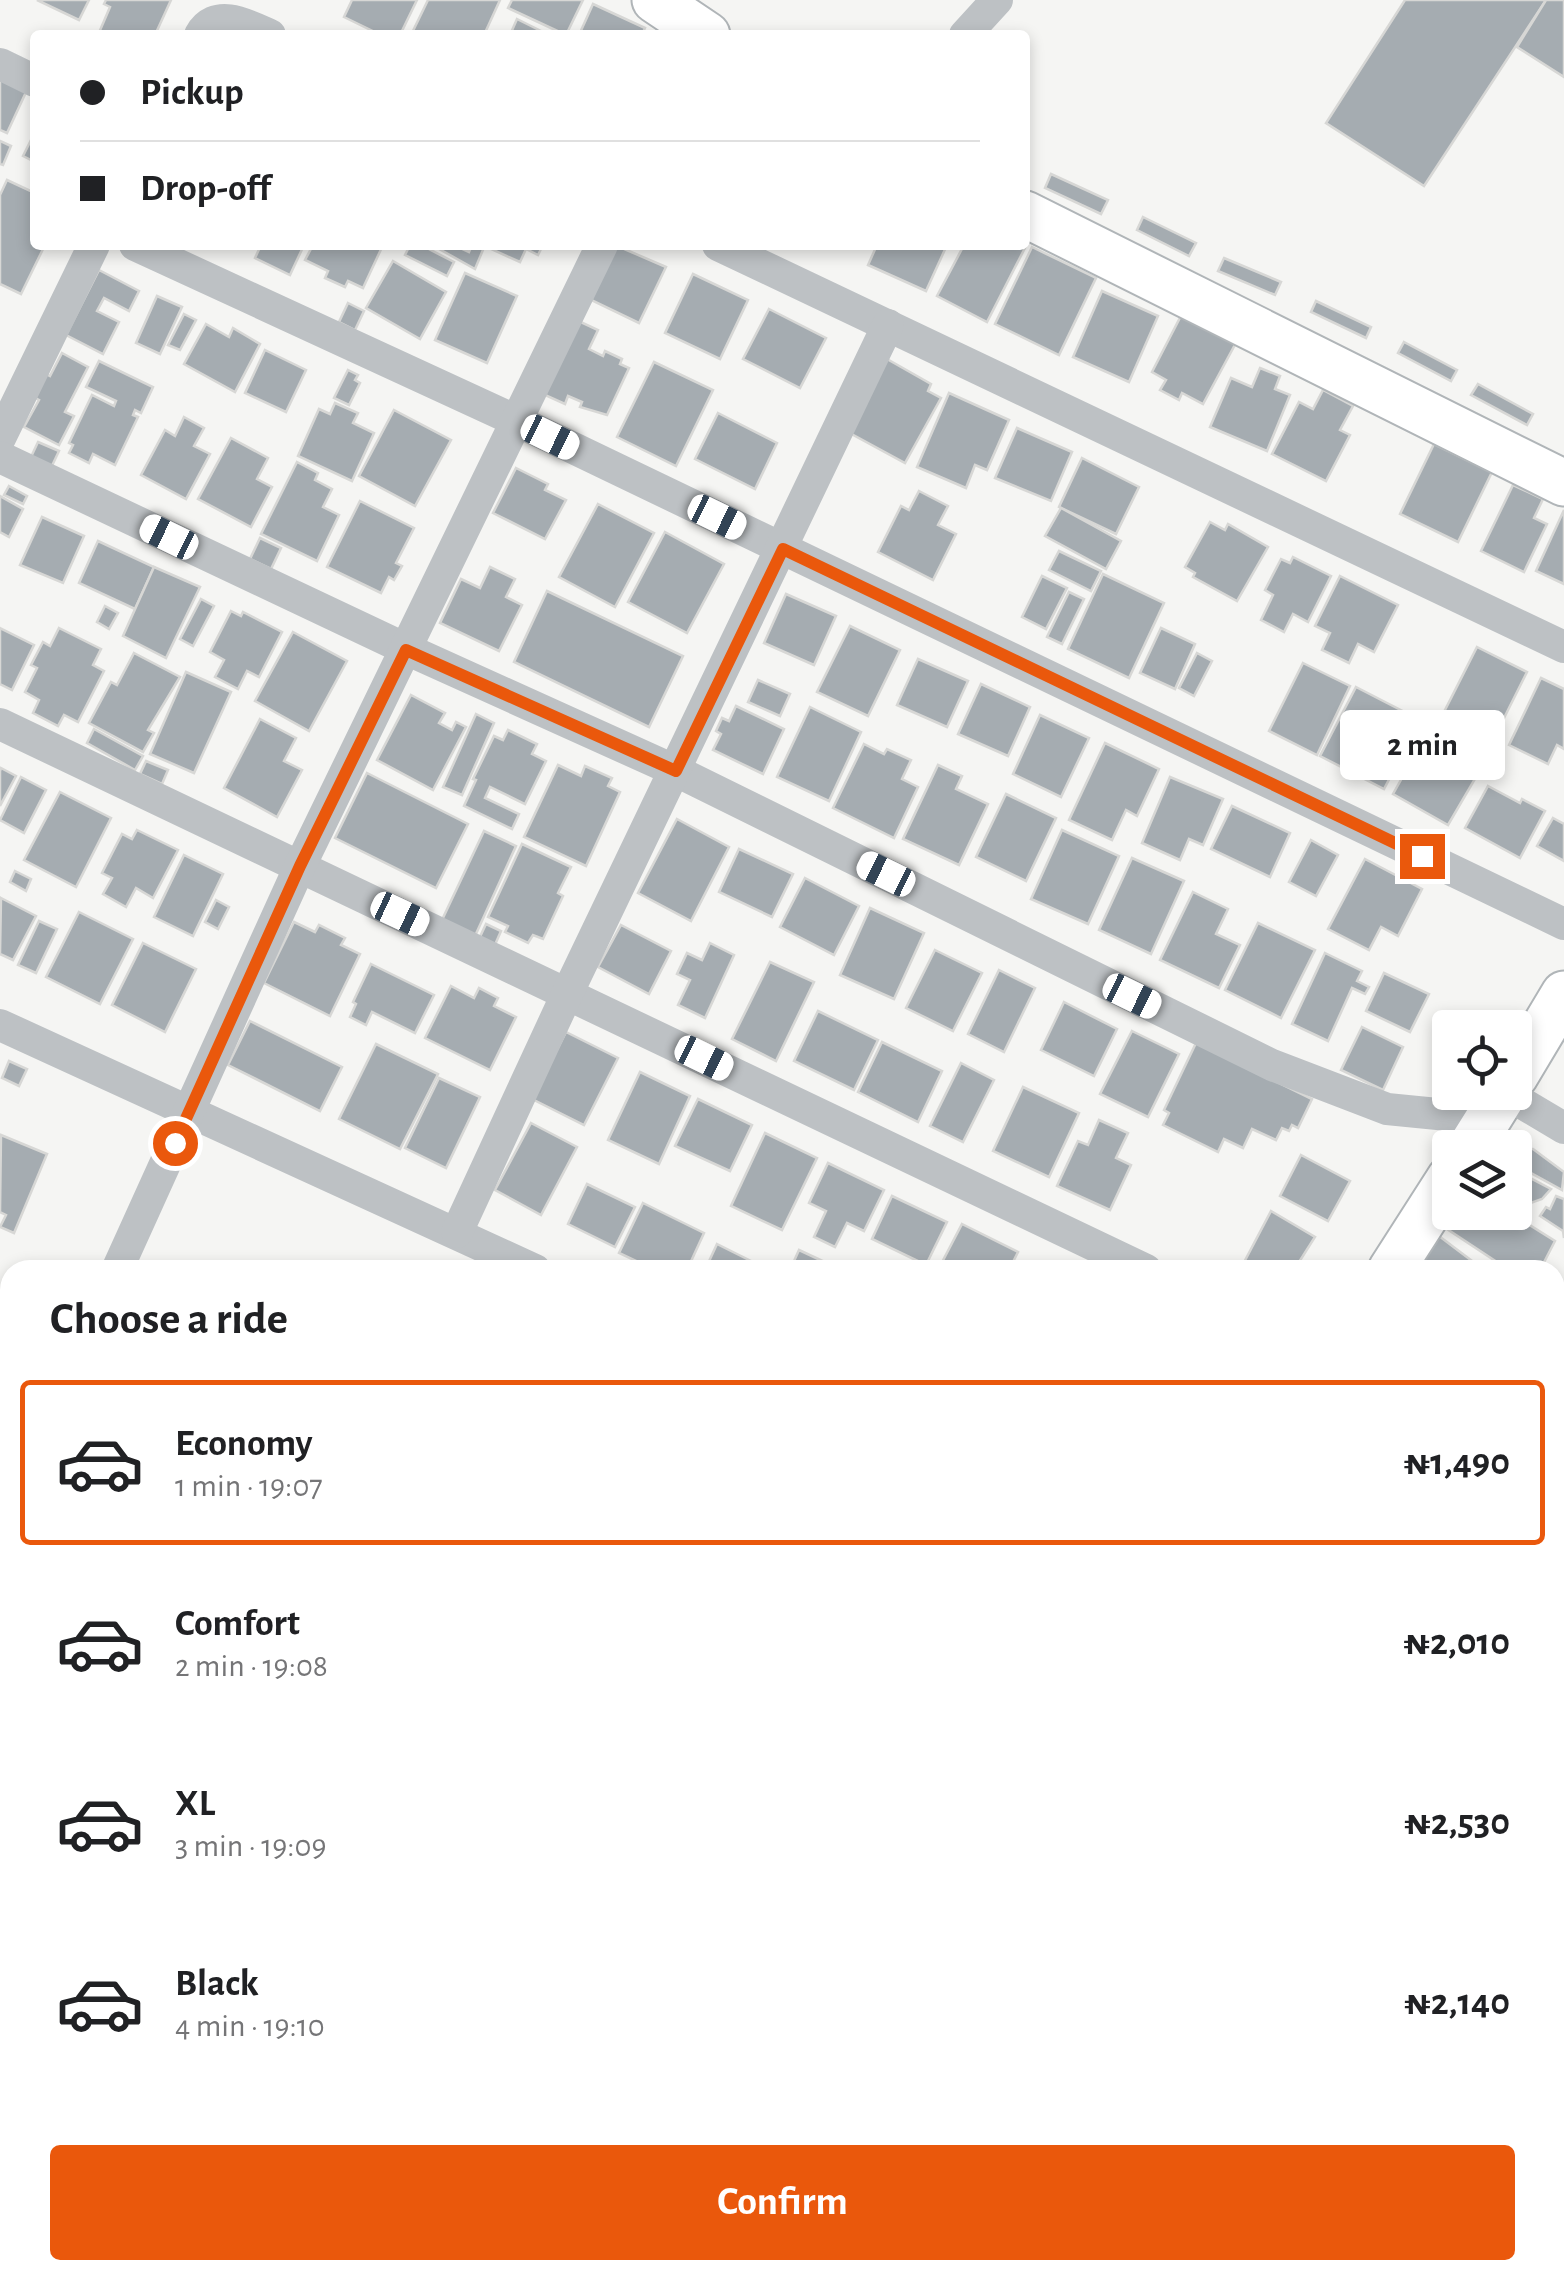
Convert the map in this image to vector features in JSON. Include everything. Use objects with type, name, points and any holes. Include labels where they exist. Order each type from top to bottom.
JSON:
[{"type":"street","points":[[654,0],[699,30]]},
{"type":"street","points":[[969,30],[996,0]]},
{"type":"street","points":[[202,30],[223,18],[259,30]]},
{"type":"street","points":[[0,64],[30,79]]},
{"type":"street","points":[[1030,216],[1564,482]]},
{"type":"street","points":[[0,438],[11,384],[91,250]]},
{"type":"street","points":[[145,250],[518,421],[1564,924]]},
{"type":"street","points":[[121,1260],[300,866],[600,250]]},
{"type":"street","points":[[729,250],[1564,647]]},
{"type":"street","points":[[457,1232],[888,325]]},
{"type":"street","points":[[0,456],[406,650],[676,771],[1272,1064],[1387,1108],[1492,1113],[1564,1128]]},
{"type":"street","points":[[0,724],[1125,1260]]},
{"type":"street","points":[[1539,1052],[1564,994]]},
{"type":"street","points":[[0,1024],[514,1260]]},
{"type":"street","points":[[1397,1260],[1432,1206]]},
{"type":"building","points":[[37,0],[89,0],[79,20]]},
{"type":"building","points":[[106,0],[171,0],[157,30],[100,30],[110,7],[104,4]]},
{"type":"building","points":[[352,0],[417,0],[402,30],[371,30],[344,17]]},
{"type":"building","points":[[428,0],[500,0],[486,30],[413,30]]},
{"type":"building","points":[[512,0],[583,0],[568,30],[555,30],[508,8]]},
{"type":"building","points":[[1405,0],[1546,0],[1424,186],[1326,123]]},
{"type":"building","points":[[1546,0],[1564,0],[1564,77],[1517,47]]},
{"type":"building","points":[[593,4],[645,28],[644,30],[581,30]]},
{"type":"building","points":[[517,19],[539,30],[512,30]]},
{"type":"building","points":[[0,77],[27,90],[7,133],[0,130]]},
{"type":"building","points":[[0,141],[11,146],[3,165],[0,164]]},
{"type":"building","points":[[1051,174],[1108,200],[1101,214],[1045,188]]},
{"type":"building","points":[[7,180],[30,191],[30,250],[43,250],[21,294],[0,284],[0,195]]},
{"type":"building","points":[[1143,217],[1196,243],[1189,256],[1137,230]]},
{"type":"building","points":[[1032,247],[1096,278],[1059,355],[995,324]]},
{"type":"building","points":[[259,250],[302,250],[290,275],[255,258]]},
{"type":"building","points":[[310,250],[381,250],[363,288],[348,281],[345,287],[325,278],[328,271],[305,260]]},
{"type":"building","points":[[408,250],[431,250],[454,262],[447,276],[405,255]]},
{"type":"building","points":[[441,250],[483,250],[475,269]]},
{"type":"building","points":[[493,250],[526,250],[520,262]]},
{"type":"building","points":[[613,250],[627,250],[666,267],[639,323],[589,299]]},
{"type":"building","points":[[875,250],[945,250],[926,291],[868,265]]},
{"type":"building","points":[[961,250],[1024,250],[987,322],[937,296]]},
{"type":"building","points":[[1224,258],[1281,282],[1275,295],[1218,271]]},
{"type":"building","points":[[393,261],[446,292],[420,339],[366,308]]},
{"type":"building","points":[[99,270],[139,291],[129,311],[104,298],[97,311],[119,322],[103,354],[66,335]]},
{"type":"building","points":[[465,273],[517,296],[487,363],[435,340]]},
{"type":"building","points":[[693,274],[748,300],[720,359],[665,333]]},
{"type":"building","points":[[1102,291],[1158,316],[1129,382],[1073,357]]},
{"type":"building","points":[[157,296],[182,307],[160,354],[136,343]]},
{"type":"building","points":[[1316,301],[1371,327],[1366,338],[1311,312]]},
{"type":"building","points":[[348,303],[364,311],[355,330],[339,322]]},
{"type":"building","points":[[769,309],[826,338],[800,388],[743,359]]},
{"type":"building","points":[[1184,310],[1238,339],[1203,404],[1182,393],[1179,400],[1160,390],[1166,380],[1152,372]]},
{"type":"building","points":[[184,314],[196,320],[180,350],[168,345]]},
{"type":"building","points":[[570,317],[598,330],[589,349],[622,359],[620,364],[629,368],[607,415],[580,407],[582,402],[568,396],[565,404],[536,391]]},
{"type":"building","points":[[206,324],[229,337],[233,328],[260,344],[235,392],[184,364]]},
{"type":"building","points":[[1404,342],[1457,370],[1451,381],[1398,353]]},
{"type":"building","points":[[265,350],[306,370],[286,412],[245,393]]},
{"type":"building","points":[[62,353],[88,367],[65,412],[74,416],[59,445],[24,427],[39,400],[26,393],[39,370],[50,376]]},
{"type":"building","points":[[887,359],[931,384],[928,391],[941,398],[905,463],[846,431]]},
{"type":"building","points":[[99,361],[153,387],[141,413],[135,410],[133,415],[138,417],[115,465],[93,454],[89,463],[69,453],[73,445],[69,443],[92,395],[114,406],[116,401],[86,387]]},
{"type":"building","points":[[654,362],[713,390],[676,466],[617,437]]},
{"type":"building","points":[[1260,368],[1280,376],[1275,389],[1290,395],[1267,451],[1210,427],[1231,378],[1252,387]]},
{"type":"building","points":[[348,370],[358,375],[355,380],[360,383],[349,405],[334,398]]},
{"type":"building","points":[[1478,384],[1533,414],[1527,425],[1471,395]]},
{"type":"building","points":[[1323,390],[1353,406],[1340,430],[1350,435],[1326,481],[1272,454],[1299,402],[1313,409]]},
{"type":"building","points":[[949,393],[1009,420],[987,470],[975,465],[966,488],[917,467]]},
{"type":"building","points":[[335,403],[358,413],[353,423],[374,433],[352,481],[298,456],[319,409],[330,414]]},
{"type":"building","points":[[394,410],[451,440],[415,506],[359,476]]},
{"type":"building","points":[[718,413],[777,443],[755,489],[695,459]]},
{"type":"building","points":[[184,417],[204,428],[194,446],[210,454],[186,499],[141,475],[165,430],[175,436]]},
{"type":"building","points":[[1017,428],[1072,452],[1051,501],[995,478]]},
{"type":"building","points":[[231,438],[268,458],[257,479],[272,487],[251,527],[198,499]]},
{"type":"building","points":[[38,442],[59,451],[51,468],[30,459]]},
{"type":"building","points":[[1434,444],[1492,472],[1458,542],[1400,514]]},
{"type":"building","points":[[1082,458],[1139,487],[1116,534],[1059,507]]},
{"type":"building","points":[[297,462],[318,473],[315,480],[332,489],[323,507],[339,515],[317,561],[261,534]]},
{"type":"building","points":[[516,468],[548,484],[545,490],[566,500],[545,539],[493,513]]},
{"type":"building","points":[[1513,485],[1543,499],[1534,518],[1547,524],[1524,572],[1481,551]]},
{"type":"building","points":[[9,486],[27,496],[23,504],[4,495]]},
{"type":"building","points":[[919,491],[948,506],[938,525],[956,534],[933,580],[878,552],[901,506],[909,510]]},
{"type":"building","points":[[0,496],[23,509],[9,537],[0,532]]},
{"type":"building","points":[[360,501],[414,528],[396,563],[402,566],[394,580],[389,577],[381,593],[327,567]]},
{"type":"building","points":[[598,504],[654,533],[615,607],[559,577]]},
{"type":"building","points":[[1061,508],[1121,541],[1106,569],[1045,536]]},
{"type":"building","points":[[1564,510],[1564,584],[1536,571]]},
{"type":"building","points":[[42,517],[84,536],[63,583],[20,565]]},
{"type":"building","points":[[1210,522],[1225,530],[1228,524],[1268,547],[1237,601],[1193,577],[1195,573],[1185,567]]},
{"type":"building","points":[[665,532],[724,564],[687,633],[628,602]]},
{"type":"building","points":[[260,538],[281,548],[271,569],[250,559]]},
{"type":"building","points":[[98,541],[154,567],[135,609],[79,583]]},
{"type":"building","points":[[1059,551],[1101,571],[1091,591],[1049,570]]},
{"type":"building","points":[[1293,557],[1331,576],[1308,622],[1293,614],[1284,632],[1261,620],[1273,595],[1265,590],[1281,559],[1290,563]]},
{"type":"building","points":[[154,567],[200,587],[166,658],[123,636]]},
{"type":"building","points":[[490,567],[515,579],[506,597],[522,605],[499,651],[440,623],[461,579],[480,588]]},
{"type":"building","points":[[1103,574],[1164,603],[1129,678],[1068,649]]},
{"type":"building","points":[[1042,576],[1067,588],[1046,629],[1022,617]]},
{"type":"building","points":[[1340,576],[1398,605],[1374,652],[1358,644],[1349,663],[1322,650],[1330,633],[1315,626]]},
{"type":"building","points":[[547,591],[683,656],[649,727],[514,662]]},
{"type":"building","points":[[1069,592],[1084,599],[1062,644],[1047,637]]},
{"type":"building","points":[[786,594],[836,616],[814,665],[764,643]]},
{"type":"building","points":[[201,599],[214,606],[193,646],[180,639]]},
{"type":"building","points":[[105,606],[118,613],[109,629],[97,622]]},
{"type":"building","points":[[231,611],[241,616],[243,612],[282,632],[259,677],[247,671],[238,689],[215,677],[224,660],[210,652]]},
{"type":"building","points":[[850,626],[900,650],[868,716],[817,692]]},
{"type":"building","points":[[0,628],[34,645],[12,690],[0,684]]},
{"type":"building","points":[[59,628],[101,649],[93,665],[104,671],[78,722],[64,715],[58,726],[33,713],[39,700],[25,692],[37,668],[31,665],[43,642],[50,646]]},
{"type":"building","points":[[1161,628],[1195,644],[1175,689],[1140,673]]},
{"type":"building","points":[[293,632],[347,661],[309,731],[255,701]]},
{"type":"building","points":[[1477,647],[1527,672],[1494,738],[1444,712]]},
{"type":"building","points":[[134,653],[180,677],[148,730],[154,733],[143,752],[89,723],[111,682],[117,685]]},
{"type":"building","points":[[1197,653],[1212,661],[1194,696],[1179,688]]},
{"type":"building","points":[[918,659],[968,681],[947,727],[897,705]]},
{"type":"building","points":[[1303,663],[1350,686],[1317,755],[1269,731]]},
{"type":"building","points":[[186,672],[231,692],[194,773],[150,754]]},
{"type":"building","points":[[1541,678],[1564,689],[1564,749],[1557,745],[1548,764],[1509,745]]},
{"type":"building","points":[[758,680],[790,694],[780,716],[748,702]]},
{"type":"building","points":[[981,684],[1030,707],[1008,756],[958,734]]},
{"type":"building","points":[[1356,687],[1420,720],[1384,789],[1320,756]]},
{"type":"building","points":[[411,695],[445,713],[439,723],[452,730],[456,722],[466,727],[433,790],[377,760]]},
{"type":"building","points":[[736,706],[784,729],[763,774],[713,750],[721,734],[716,731],[722,718],[729,721]]},
{"type":"building","points":[[810,707],[861,732],[829,801],[777,777]]},
{"type":"building","points":[[476,714],[494,723],[462,795],[443,787]]},
{"type":"building","points":[[1040,715],[1089,738],[1061,797],[1013,774]]},
{"type":"building","points":[[260,719],[296,738],[284,761],[302,770],[277,817],[224,788]]},
{"type":"building","points":[[94,729],[143,756],[135,770],[87,743]]},
{"type":"building","points":[[508,730],[537,744],[532,754],[546,761],[525,804],[490,787],[485,798],[519,814],[512,829],[464,806],[494,736],[503,740]]},
{"type":"building","points":[[1441,735],[1465,749],[1459,760],[1479,772],[1448,825],[1393,794],[1420,746],[1431,753]]},
{"type":"building","points":[[1105,743],[1159,769],[1137,816],[1126,810],[1112,840],[1069,820]]},
{"type":"building","points":[[864,744],[884,754],[887,749],[911,760],[902,779],[918,787],[894,838],[833,808]]},
{"type":"building","points":[[146,761],[168,770],[162,784],[140,774]]},
{"type":"building","points":[[558,765],[581,776],[585,766],[612,778],[608,786],[620,792],[586,866],[524,837]]},
{"type":"building","points":[[938,765],[962,776],[956,789],[988,804],[959,865],[903,839]]},
{"type":"building","points":[[1,768],[16,776],[0,806],[0,771]]},
{"type":"building","points":[[367,773],[468,824],[436,888],[335,838]]},
{"type":"building","points":[[21,777],[46,790],[24,833],[0,820]]},
{"type":"building","points":[[1170,777],[1223,799],[1203,845],[1189,839],[1180,860],[1142,843]]},
{"type":"building","points":[[1488,786],[1545,811],[1520,858],[1465,828]]},
{"type":"building","points":[[60,792],[111,818],[76,887],[24,860]]},
{"type":"building","points":[[1006,794],[1056,818],[1026,881],[976,857]]},
{"type":"building","points":[[1232,806],[1290,833],[1270,877],[1211,849]]},
{"type":"building","points":[[1553,818],[1564,824],[1564,861],[1537,846]]},
{"type":"building","points":[[677,819],[729,847],[691,921],[638,893]]},
{"type":"building","points":[[137,830],[178,850],[153,898],[136,888],[126,907],[103,894],[112,878],[102,873],[122,834],[132,839]]},
{"type":"building","points":[[1062,830],[1119,856],[1088,924],[1031,899]]},
{"type":"building","points":[[484,831],[516,846],[475,936],[442,920]]},
{"type":"building","points":[[1311,840],[1338,855],[1316,896],[1289,882]]},
{"type":"building","points":[[522,844],[571,867],[558,893],[563,896],[543,939],[533,935],[528,943],[505,932],[508,926],[488,917]]},
{"type":"building","points":[[739,849],[793,874],[772,917],[719,892]]},
{"type":"building","points":[[184,855],[223,874],[193,936],[154,917]]},
{"type":"building","points":[[1132,858],[1184,881],[1151,954],[1099,930]]},
{"type":"building","points":[[1365,859],[1422,889],[1398,936],[1381,927],[1369,950],[1328,929]]},
{"type":"building","points":[[15,871],[31,879],[26,891],[10,882]]},
{"type":"building","points":[[805,878],[859,906],[834,955],[780,927]]},
{"type":"building","points":[[1193,892],[1228,909],[1216,934],[1240,945],[1219,988],[1160,960]]},
{"type":"building","points":[[1,898],[36,916],[13,960],[0,954]]},
{"type":"building","points":[[216,900],[229,907],[218,929],[205,922]]},
{"type":"building","points":[[870,908],[924,933],[894,999],[840,975]]},
{"type":"building","points":[[79,912],[133,939],[100,1004],[46,977]]},
{"type":"building","points":[[39,921],[57,929],[36,973],[18,965]]},
{"type":"building","points":[[294,922],[315,932],[319,925],[345,938],[341,945],[360,954],[330,1016],[264,983]]},
{"type":"building","points":[[1258,923],[1315,950],[1281,1018],[1225,990]]},
{"type":"building","points":[[486,924],[501,931],[494,947],[479,939]]},
{"type":"building","points":[[621,925],[671,951],[649,994],[598,967]]},
{"type":"building","points":[[143,943],[196,969],[165,1032],[112,1005]]},
{"type":"building","points":[[710,943],[734,955],[705,1018],[678,1005],[690,980],[677,974],[687,953],[702,960]]},
{"type":"building","points":[[935,950],[982,973],[953,1031],[906,1008]]},
{"type":"building","points":[[1325,953],[1362,971],[1357,981],[1369,987],[1365,994],[1352,988],[1328,1041],[1292,1024]]},
{"type":"building","points":[[770,962],[814,982],[776,1061],[732,1039]]},
{"type":"building","points":[[371,964],[434,995],[415,1033],[372,1012],[366,1025],[350,1017]]},
{"type":"building","points":[[999,970],[1035,988],[1004,1052],[968,1034]]},
{"type":"building","points":[[1384,973],[1429,994],[1410,1032],[1366,1011]]},
{"type":"building","points":[[451,986],[474,998],[479,988],[498,998],[494,1006],[516,1017],[490,1070],[425,1038]]},
{"type":"building","points":[[1064,1002],[1117,1029],[1094,1076],[1041,1050]]},
{"type":"building","points":[[818,1011],[878,1040],[854,1090],[794,1061]]},
{"type":"building","points":[[250,1021],[342,1067],[320,1111],[228,1065]]},
{"type":"building","points":[[1362,1027],[1403,1047],[1383,1090],[1341,1070]]},
{"type":"building","points":[[1132,1031],[1179,1054],[1148,1117],[1100,1094]]},
{"type":"building","points":[[566,1032],[618,1058],[584,1125],[532,1099]]},
{"type":"building","points":[[882,1042],[942,1071],[918,1122],[858,1092]]},
{"type":"building","points":[[1196,1043],[1312,1099],[1298,1128],[1282,1128],[1276,1140],[1252,1129],[1243,1148],[1224,1139],[1218,1152],[1163,1125],[1169,1113],[1164,1110]]},
{"type":"building","points":[[376,1044],[438,1074],[400,1149],[339,1119]]},
{"type":"building","points":[[9,1061],[27,1069],[19,1086],[2,1078]]},
{"type":"building","points":[[961,1063],[994,1080],[963,1142],[930,1126]]},
{"type":"building","points":[[640,1072],[690,1096],[659,1164],[608,1140]]},
{"type":"building","points":[[439,1078],[480,1097],[446,1168],[405,1148]]},
{"type":"building","points":[[1023,1087],[1079,1113],[1049,1177],[993,1151]]},
{"type":"building","points":[[698,1099],[752,1125],[730,1171],[675,1146]]},
{"type":"building","points":[[1099,1120],[1128,1133],[1116,1158],[1131,1165],[1110,1210],[1057,1186],[1078,1141],[1088,1145]]},
{"type":"building","points":[[531,1123],[577,1147],[541,1215],[495,1190]]},
{"type":"building","points":[[765,1133],[817,1158],[782,1230],[731,1206]]},
{"type":"building","points":[[1,1135],[47,1154],[14,1233],[0,1227],[6,1215],[0,1212]]},
{"type":"building","points":[[1532,1149],[1564,1172],[1562,1190],[1532,1174]]},
{"type":"building","points":[[1301,1155],[1350,1181],[1328,1221],[1280,1196]]},
{"type":"building","points":[[828,1163],[884,1190],[864,1231],[847,1223],[835,1247],[814,1237],[826,1211],[809,1203]]},
{"type":"building","points":[[1532,1179],[1551,1189],[1532,1203]]},
{"type":"building","points":[[587,1184],[635,1207],[615,1247],[568,1224]]},
{"type":"building","points":[[892,1196],[947,1222],[928,1260],[916,1260],[872,1239]]},
{"type":"building","points":[[1556,1196],[1564,1199],[1564,1238],[1563,1231],[1540,1216],[1546,1207],[1550,1209]]},
{"type":"building","points":[[643,1203],[704,1233],[692,1260],[634,1260],[619,1253]]},
{"type":"building","points":[[1271,1211],[1315,1237],[1300,1260],[1245,1260]]},
{"type":"building","points":[[962,1224],[1018,1252],[1014,1260],[943,1260]]},
{"type":"building","points":[[1532,1226],[1555,1241],[1545,1260],[1494,1260],[1449,1230],[1532,1230]]},
{"type":"building","points":[[1439,1236],[1471,1260],[1423,1260]]},
{"type":"building","points":[[717,1244],[749,1260],[710,1260]]},
{"type":"building","points":[[799,1250],[820,1260],[794,1260]]},
{"type":"route","points":[[175,1143],[300,866],[406,650],[676,771],[783,549],[1422,856]]}]
